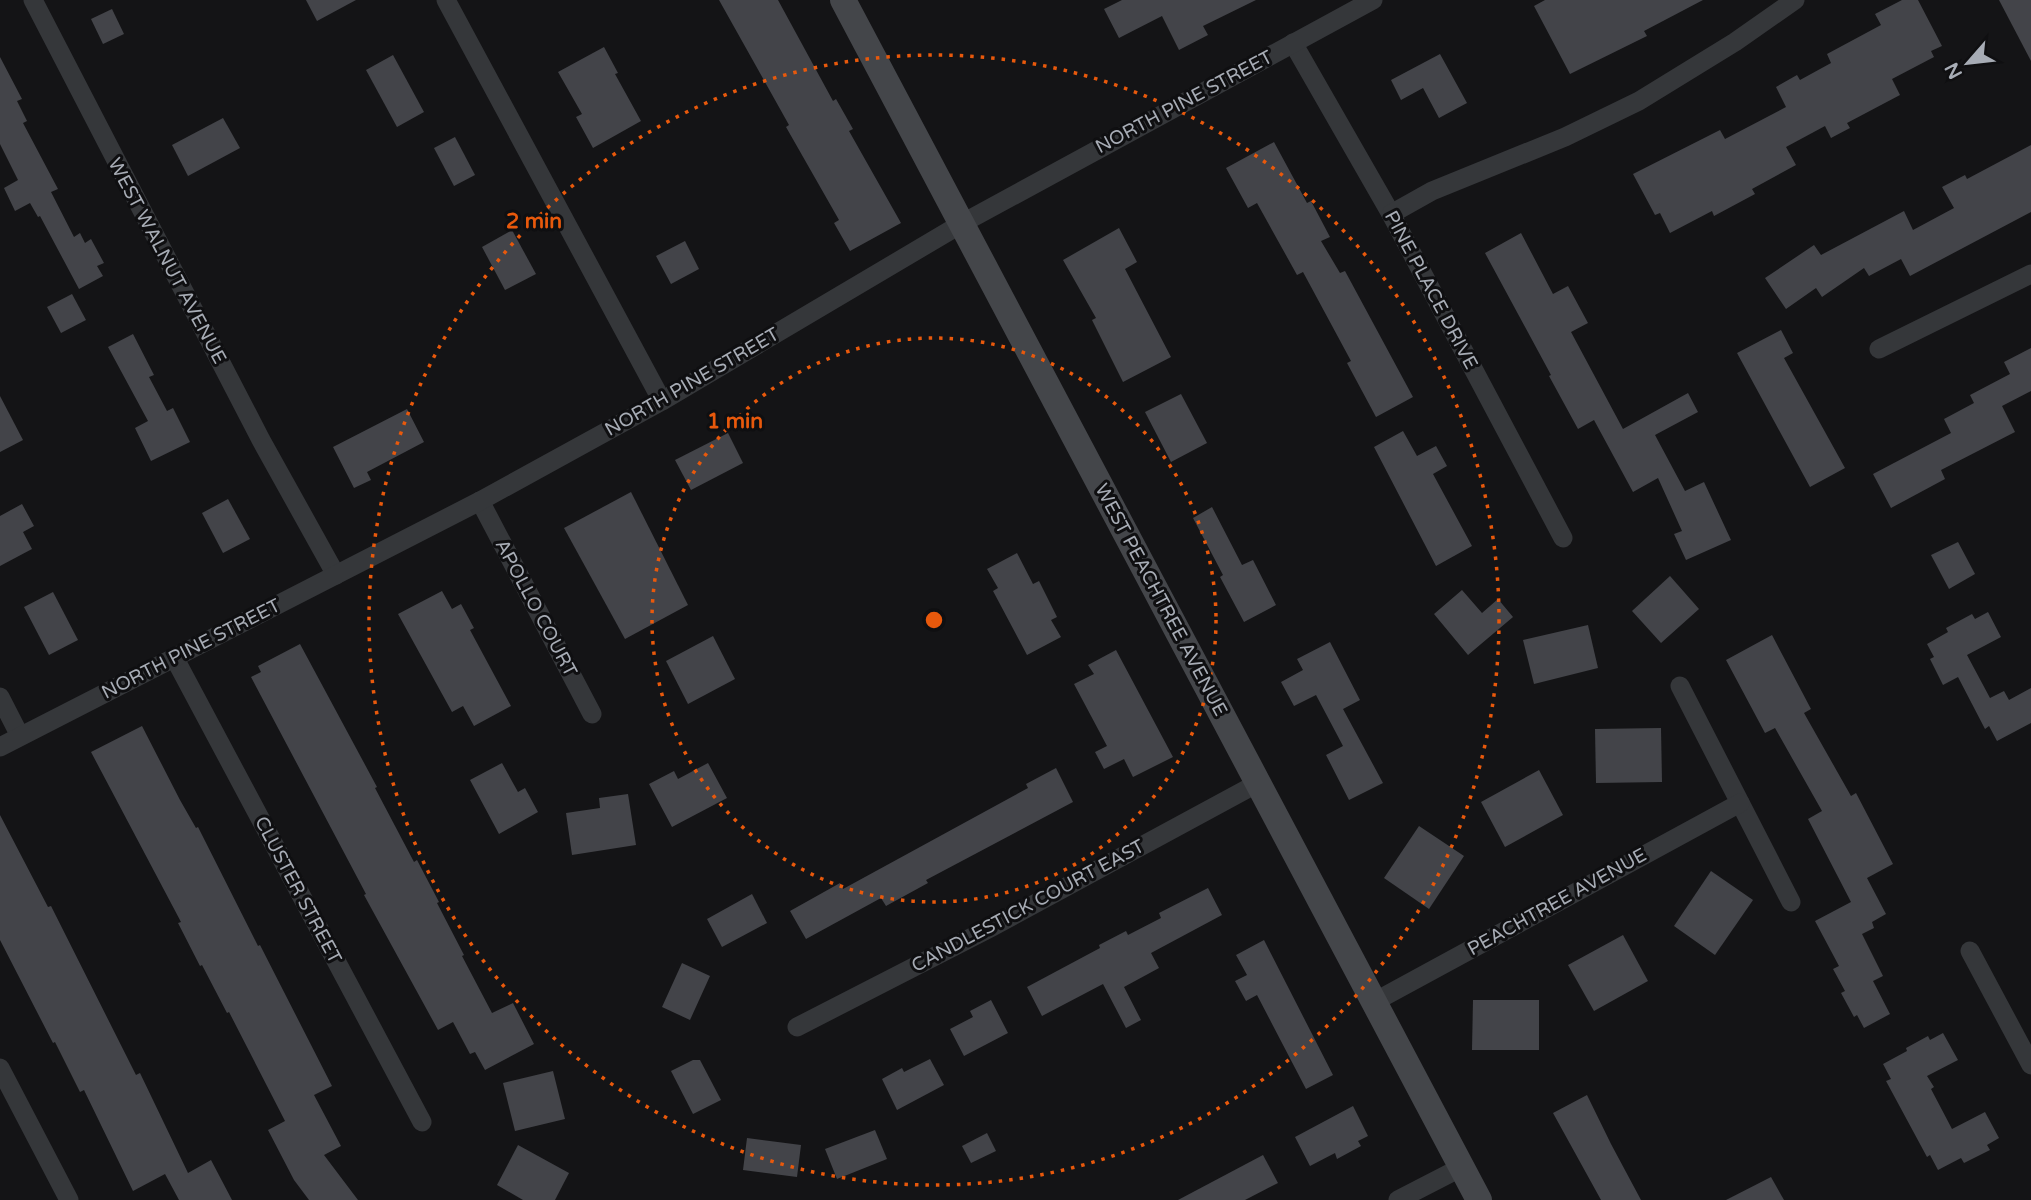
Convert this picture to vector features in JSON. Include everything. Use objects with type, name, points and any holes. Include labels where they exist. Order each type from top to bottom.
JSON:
[{"type":"street","name":"WEST WALNUT AVENUE","points":[[33,0],[261,440],[336,575]]},
{"type":"street","points":[[446,0],[662,401]]},
{"type":"street","name":"WEST PEACHTREE AVENUE","points":[[843,0],[1479,1200]]},
{"type":"street","name":"NORTH PINE STREET","points":[[0,747],[480,501],[662,401],[961,224],[1373,0]]},
{"type":"street","points":[[1391,214],[1432,191],[1565,137],[1639,100],[1735,42],[1795,0]]},
{"type":"street","name":"PINE PLACE DRIVE","points":[[1293,43],[1391,214],[1563,538]]},
{"type":"street","points":[[1879,349],[2031,274]]},
{"type":"street","name":"APOLLO COURT","points":[[480,501],[593,714]]},
{"type":"street","name":"CLUSTER STREET","points":[[174,657],[422,1122]]},
{"type":"street","points":[[1680,686],[1791,902]]},
{"type":"street","points":[[0,697],[20,736]]},
{"type":"street","name":"CANDLESTICK COURT EAST","points":[[797,1027],[978,934],[1258,783]]},
{"type":"street","name":"PEACHTREE AVENUE","points":[[1374,1002],[1740,803]]},
{"type":"street","points":[[1970,951],[2031,1065]]},
{"type":"street","points":[[0,1068],[69,1200]]},
{"type":"street","points":[[1398,1200],[1462,1167]]},
{"type":"building","points":[[306,0],[356,0],[317,21]]},
{"type":"building","points":[[719,0],[778,0],[833,101],[836,99],[853,129],[849,131],[901,223],[850,251],[834,223],[839,220]]},
{"type":"building","points":[[1122,0],[1256,0],[1203,26],[1208,35],[1179,50],[1162,16],[1119,38],[1104,9]]},
{"type":"building","points":[[1545,0],[1703,0],[1644,31],[1647,36],[1570,74],[1534,6]]},
{"type":"building","points":[[1902,0],[1918,0],[1942,46],[1931,51],[1934,57],[1892,79],[1900,95],[1847,123],[1850,128],[1831,138],[1825,126],[1786,147],[1796,165],[1752,189],[1755,194],[1714,216],[1712,211],[1670,233],[1660,213],[1655,215],[1633,174],[1720,130],[1725,139],[1786,107],[1776,87],[1797,75],[1800,80],[1831,63],[1827,54],[1881,25],[1875,14]]},
{"type":"building","points":[[1999,0],[2031,0],[2031,61]]},
{"type":"building","points":[[112,9],[124,34],[103,44],[91,19]]},
{"type":"building","points":[[604,47],[618,73],[615,74],[641,121],[593,148],[576,117],[582,114],[558,72]]},
{"type":"building","points":[[1440,54],[1467,103],[1439,118],[1423,88],[1401,100],[1391,80]]},
{"type":"building","points":[[393,55],[424,112],[397,127],[366,70]]},
{"type":"building","points":[[0,57],[22,99],[17,101],[27,121],[23,123],[58,189],[51,192],[74,237],[80,233],[85,243],[91,239],[104,263],[97,266],[103,276],[79,289],[40,216],[38,217],[30,203],[15,211],[4,188],[18,180],[0,144]]},
{"type":"building","points":[[223,118],[240,148],[188,176],[172,145]]},
{"type":"building","points":[[455,137],[475,175],[454,186],[434,148]]},
{"type":"building","points":[[1274,142],[1307,203],[1311,201],[1330,237],[1321,241],[1340,273],[1345,271],[1413,397],[1376,417],[1347,363],[1351,361],[1303,272],[1297,275],[1257,203],[1248,208],[1226,168]]},
{"type":"building","points":[[2031,145],[2031,212],[1910,276],[1901,259],[1869,276],[1864,268],[1822,297],[1816,288],[1786,309],[1765,278],[1814,245],[1821,255],[1904,211],[1913,230],[1954,208],[1942,187],[1965,175],[1967,179]]},
{"type":"building","points":[[1119,228],[1137,262],[1125,269],[1171,357],[1123,382],[1092,320],[1096,318],[1063,260]]},
{"type":"building","points":[[512,230],[536,274],[505,290],[482,247]]},
{"type":"building","points":[[1521,233],[1553,294],[1568,286],[1588,323],[1571,332],[1623,429],[1688,393],[1698,412],[1655,435],[1685,491],[1704,482],[1731,540],[1686,560],[1674,534],[1682,531],[1658,478],[1633,492],[1594,420],[1578,429],[1485,253]]},
{"type":"building","points":[[685,241],[699,269],[671,284],[656,256]]},
{"type":"building","points":[[72,294],[86,320],[61,333],[47,307]]},
{"type":"building","points":[[1781,330],[1793,353],[1784,358],[1845,468],[1810,487],[1737,353]]},
{"type":"building","points":[[133,334],[154,375],[149,377],[167,411],[173,408],[190,442],[151,461],[135,428],[148,421],[108,347]]},
{"type":"building","points":[[2031,348],[2031,391],[2002,406],[2015,432],[1941,470],[1945,479],[1891,508],[1873,474],[1951,433],[1944,419],[1974,403],[1970,395],[2010,374],[2004,362]]},
{"type":"building","points":[[1181,394],[1207,443],[1171,462],[1145,412]]},
{"type":"building","points":[[0,396],[23,440],[0,452]]},
{"type":"building","points":[[407,409],[424,442],[367,472],[371,480],[354,488],[333,447]]},
{"type":"building","points":[[1403,431],[1417,456],[1436,446],[1447,466],[1433,474],[1472,546],[1436,566],[1374,447]]},
{"type":"building","points":[[728,433],[743,463],[691,490],[675,460]]},
{"type":"building","points":[[631,492],[688,605],[625,639],[564,528]]},
{"type":"building","points":[[228,499],[250,539],[223,553],[202,513]]},
{"type":"building","points":[[22,504],[34,526],[23,532],[32,549],[0,566],[0,516]]},
{"type":"building","points":[[1212,507],[1242,565],[1253,560],[1276,605],[1244,622],[1193,518]]},
{"type":"building","points":[[1958,542],[1975,574],[1949,589],[1931,555]]},
{"type":"building","points":[[1017,553],[1033,584],[1039,581],[1057,617],[1051,620],[1061,637],[1027,655],[993,591],[998,588],[987,569]]},
{"type":"building","points":[[1670,576],[1699,609],[1661,643],[1632,611]]},
{"type":"building","points":[[1462,590],[1482,613],[1498,599],[1513,617],[1468,655],[1434,614]]},
{"type":"building","points":[[442,591],[452,609],[461,604],[474,628],[470,630],[511,706],[474,726],[463,706],[452,712],[398,614]]},
{"type":"building","points":[[53,592],[78,640],[49,655],[24,607]]},
{"type":"building","points":[[1988,612],[2001,637],[1967,655],[1990,698],[2004,691],[2009,700],[2031,688],[2031,723],[1997,741],[1989,726],[1985,729],[1958,677],[1943,685],[1930,659],[1934,657],[1927,644],[1948,632],[1946,628],[1972,614],[1975,619]]},
{"type":"building","points":[[1588,625],[1598,668],[1534,684],[1523,640]]},
{"type":"building","points":[[1772,635],[1811,709],[1804,713],[1851,796],[1856,793],[1893,864],[1867,878],[1886,914],[1872,922],[1874,928],[1862,934],[1883,976],[1873,981],[1890,1014],[1864,1028],[1857,1015],[1854,1017],[1841,993],[1845,991],[1833,969],[1839,966],[1815,921],[1851,902],[1808,819],[1822,811],[1775,728],[1765,733],[1726,660]]},
{"type":"building","points":[[713,636],[735,679],[688,704],[666,661]]},
{"type":"building","points":[[1330,642],[1360,700],[1343,709],[1383,783],[1349,800],[1326,755],[1343,746],[1316,695],[1294,706],[1281,682],[1303,670],[1297,659]]},
{"type":"building","points":[[300,644],[414,862],[417,860],[439,902],[437,903],[464,955],[462,956],[492,1013],[513,1003],[534,1044],[485,1070],[475,1052],[470,1054],[453,1022],[438,1030],[364,895],[366,894],[251,677],[261,672],[258,666]]},
{"type":"building","points":[[1116,650],[1173,757],[1133,777],[1124,759],[1104,769],[1095,752],[1107,746],[1074,684],[1094,674],[1088,665]]},
{"type":"building","points":[[142,726],[180,800],[196,828],[198,827],[332,1086],[314,1095],[341,1146],[324,1155],[358,1200],[309,1200],[294,1180],[268,1130],[285,1121],[229,1012],[227,1013],[202,965],[200,966],[178,923],[181,922],[91,752]]},
{"type":"building","points":[[1661,728],[1662,782],[1596,783],[1595,729]]},
{"type":"building","points":[[502,763],[518,792],[525,788],[538,812],[499,834],[470,780]]},
{"type":"building","points":[[708,763],[727,798],[672,827],[649,784],[674,771],[678,779]]},
{"type":"building","points":[[1056,768],[1073,802],[926,880],[928,883],[886,906],[881,898],[806,939],[790,911],[840,883],[843,889],[1028,788],[1026,784]]},
{"type":"building","points":[[1539,770],[1563,815],[1505,847],[1481,802]]},
{"type":"building","points":[[628,794],[636,845],[572,855],[566,813],[600,808],[599,798]]},
{"type":"building","points":[[0,815],[48,907],[51,906],[136,1075],[140,1073],[188,1173],[211,1160],[232,1200],[179,1200],[165,1174],[133,1191],[84,1090],[80,1092],[0,940]]},
{"type":"building","points":[[1419,826],[1464,856],[1429,909],[1384,878]]},
{"type":"building","points":[[1711,871],[1753,900],[1715,955],[1674,926]]},
{"type":"building","points":[[1208,888],[1222,915],[1151,953],[1159,968],[1124,987],[1141,1020],[1126,1028],[1103,984],[1042,1016],[1027,987],[1126,931],[1128,935],[1161,918],[1159,913]]},
{"type":"building","points":[[752,894],[767,923],[722,947],[707,919]]},
{"type":"building","points":[[1623,935],[1648,981],[1594,1011],[1568,965]]},
{"type":"building","points":[[1264,940],[1333,1075],[1306,1089],[1257,995],[1246,1001],[1235,981],[1247,975],[1236,955]]},
{"type":"building","points":[[682,963],[710,976],[690,1020],[662,1007]]},
{"type":"building","points":[[991,1000],[1008,1033],[964,1056],[950,1029],[973,1017],[970,1011]]},
{"type":"building","points":[[1473,1000],[1539,1000],[1539,1050],[1472,1050]]},
{"type":"building","points":[[1943,1033],[1958,1060],[1927,1076],[1952,1129],[1985,1112],[1999,1138],[1987,1145],[1990,1150],[1964,1163],[1961,1158],[1938,1170],[1930,1155],[1927,1157],[1886,1081],[1891,1079],[1883,1064],[1928,1036],[1930,1040]]},
{"type":"building","points":[[930,1059],[944,1085],[897,1110],[882,1079],[902,1068],[904,1072]]},
{"type":"building","points":[[693,1060],[700,1060],[721,1100],[693,1114],[671,1071]]},
{"type":"building","points":[[553,1071],[565,1119],[515,1131],[503,1083]]},
{"type":"building","points":[[1587,1095],[1641,1200],[1601,1200],[1553,1113]]},
{"type":"building","points":[[1353,1106],[1368,1136],[1358,1141],[1361,1146],[1337,1159],[1335,1153],[1310,1166],[1295,1137]]},
{"type":"building","points":[[875,1130],[887,1159],[837,1179],[825,1149]]},
{"type":"building","points":[[987,1133],[996,1151],[971,1163],[962,1146]]},
{"type":"building","points":[[747,1138],[801,1145],[797,1177],[743,1170]]},
{"type":"building","points":[[518,1145],[569,1173],[555,1200],[523,1200],[497,1185]]},
{"type":"building","points":[[1263,1155],[1278,1183],[1245,1200],[1178,1200]]},
{"type":"building","points":[[1771,1177],[1784,1200],[1726,1200]]}]
